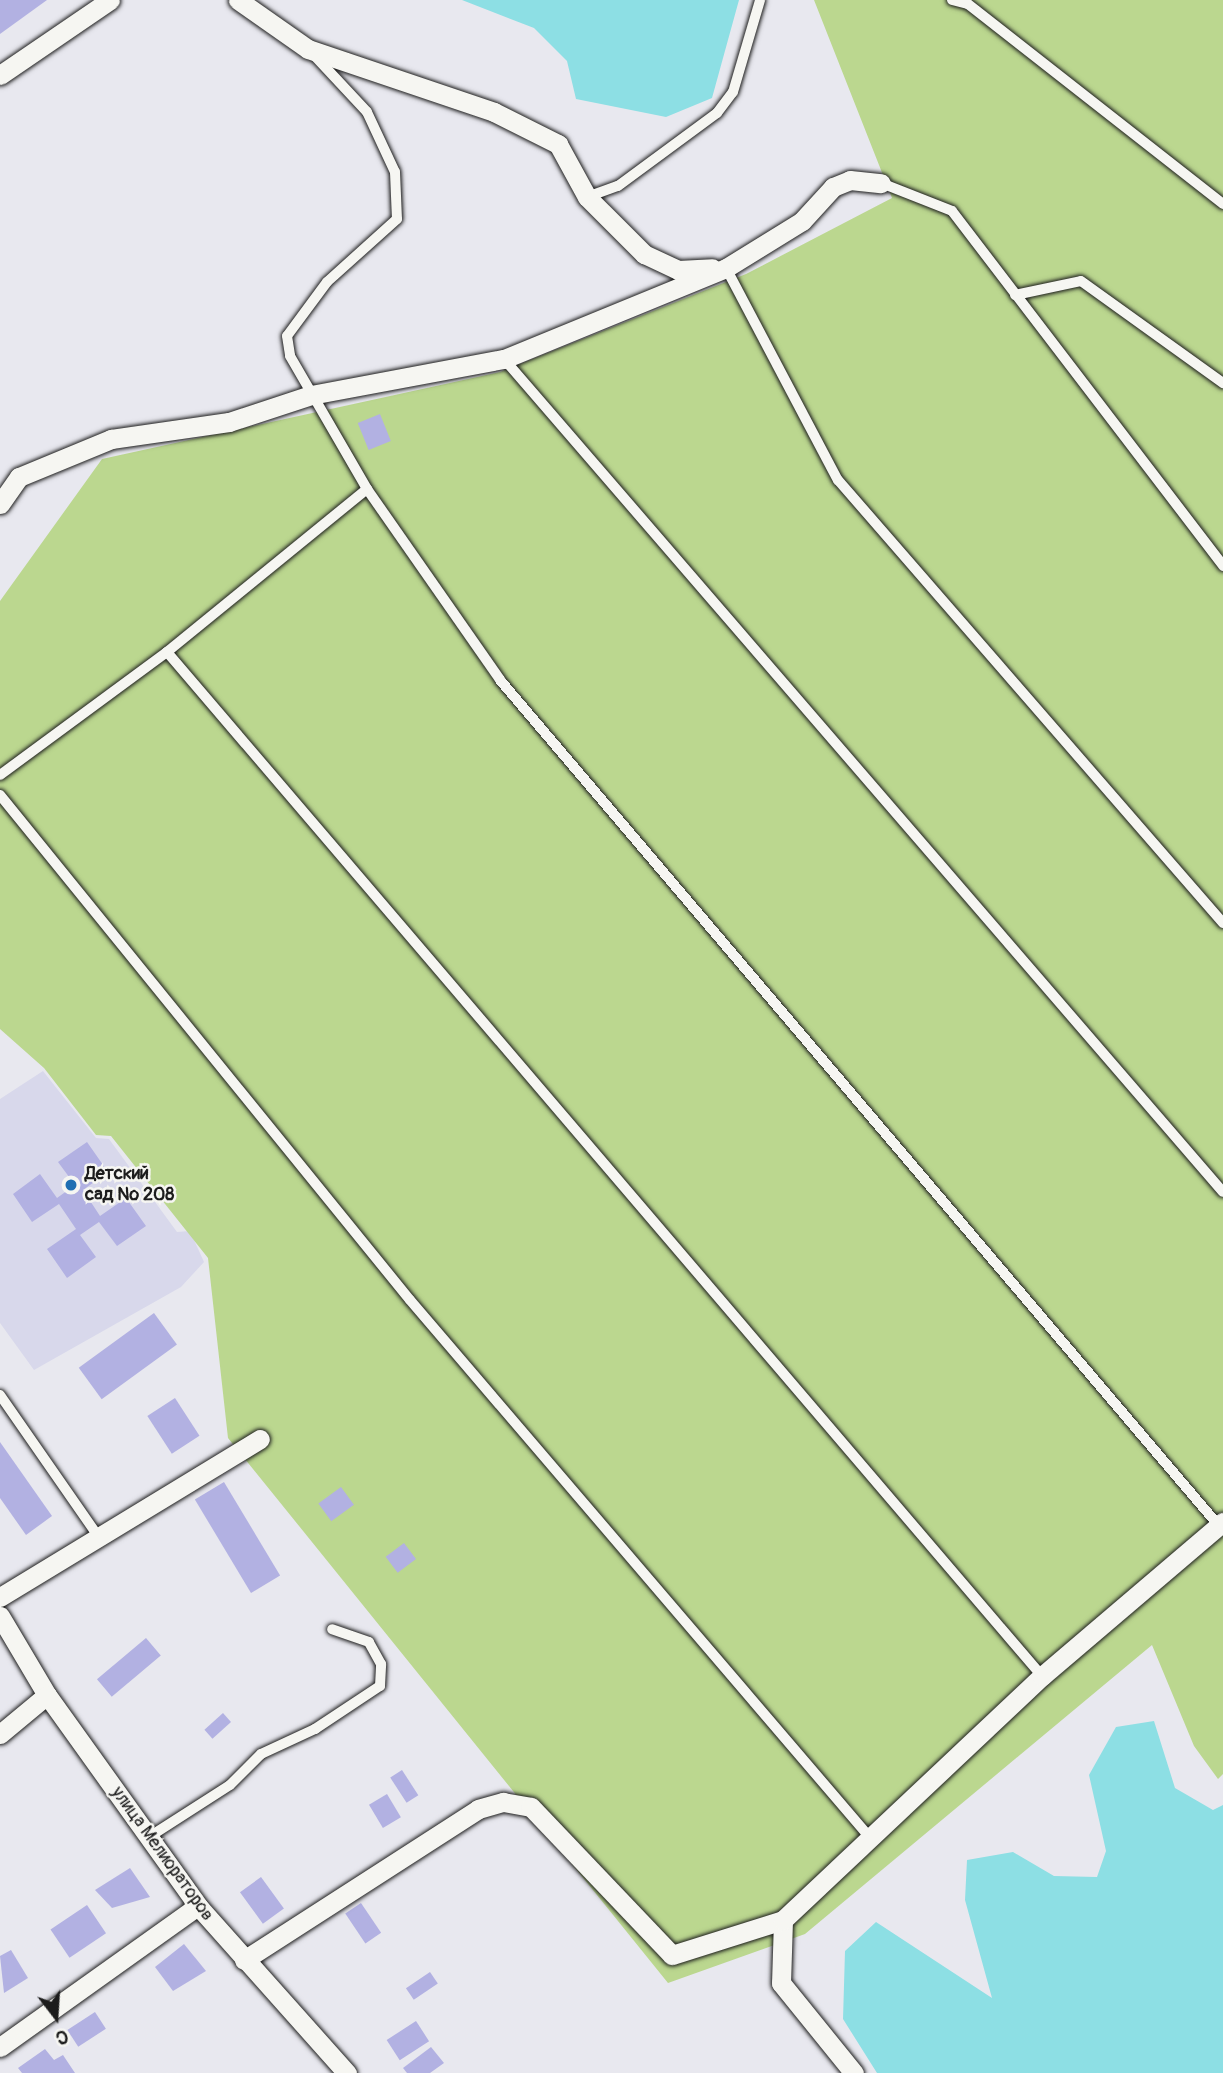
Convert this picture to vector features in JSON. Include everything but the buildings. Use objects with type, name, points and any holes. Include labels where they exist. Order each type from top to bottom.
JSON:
[{"type":"street","points":[[0,75],[110,0]]},
{"type":"street","points":[[238,0],[308,49],[494,112],[558,144],[587,197],[644,254],[678,270],[726,268]]},
{"type":"street","points":[[0,505],[6,484],[111,439],[229,422],[312,395],[504,359],[726,268],[802,221],[833,187],[850,180],[881,183]]},
{"type":"street","points":[[0,1597],[260,1439]]},
{"type":"street","points":[[244,1960],[478,1809],[503,1801],[531,1807],[672,1955],[783,1920],[873,1841],[1042,1676],[1221,1524]]},
{"type":"street","name":"улица Мелиораторов","points":[[0,1616],[47,1695],[198,1906],[348,2073]]},
{"type":"street","points":[[0,1734],[47,1695]]},
{"type":"street","points":[[0,2047],[198,1906]]},
{"type":"street","points":[[783,1920],[781,1983],[854,2073]]},
{"type":"lane","points":[[587,197],[618,186],[717,113],[733,92],[760,0]]},
{"type":"lane","points":[[952,0],[968,4],[1223,204]]},
{"type":"lane","points":[[308,49],[367,112],[387,147],[397,219],[327,282],[286,336],[289,356],[367,489],[500,680],[1221,1524]]},
{"type":"lane","points":[[881,183],[952,211],[1223,566]]},
{"type":"lane","points":[[726,268],[838,480],[1223,923]]},
{"type":"lane","points":[[1015,295],[1081,281],[1223,383]]},
{"type":"lane","points":[[504,359],[1223,1192]]},
{"type":"lane","points":[[0,775],[167,652],[367,489]]},
{"type":"lane","points":[[167,652],[1042,1676]]},
{"type":"lane","points":[[0,795],[410,1300],[873,1841]]},
{"type":"lane","points":[[0,1395],[98,1536]]},
{"type":"lane","points":[[149,1837],[230,1784],[261,1754],[380,1686],[381,1664],[369,1642],[332,1629]]},
{"type":"shaded area","name":"Детский сад № 208","points":[[43,1071],[96,1138],[109,1139],[177,1232],[190,1231],[204,1262],[181,1287],[34,1370],[0,1323],[0,1099]]},
{"type":"green space","points":[[814,0],[1223,0],[1223,1774],[1218,1779],[1194,1746],[1152,1645],[805,1934],[668,1983],[228,1438],[208,1258],[111,1136],[96,1135],[44,1068],[0,1029],[0,601],[102,459],[500,372],[746,274],[892,198]]},
{"type":"water","points":[[462,0],[739,0],[712,98],[666,117],[576,99],[567,61],[534,28]]},
{"type":"water","points":[[1154,1721],[1175,1788],[1213,1810],[1223,1805],[1223,2073],[877,2073],[843,2019],[845,1951],[876,1922],[992,1998],[965,1900],[967,1860],[1013,1852],[1054,1876],[1097,1877],[1106,1851],[1089,1775],[1116,1727]]},
{"type":"place","name":"Детский сад № 208","points":[[71,1185]]}]
